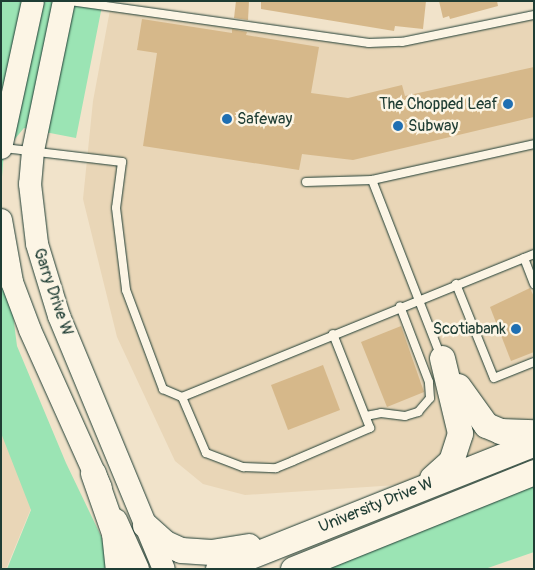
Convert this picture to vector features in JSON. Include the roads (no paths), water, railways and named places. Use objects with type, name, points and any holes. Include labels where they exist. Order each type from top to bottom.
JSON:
[{"type":"main road","points":[[1,148],[33,1]]},
{"type":"main road","name":"Garry Drive W","points":[[64,1],[33,151],[32,214],[46,279],[164,569]]},
{"type":"main road","name":"Garry Drive W","points":[[1,220],[12,282],[30,330],[138,569]]},
{"type":"main road","points":[[442,358],[475,413],[486,425],[500,431],[534,432]]},
{"type":"main road","points":[[427,483],[451,461],[460,433],[442,358]]},
{"type":"main road","name":"University Drive W","points":[[218,569],[427,483],[534,443]]},
{"type":"main road","name":"University Drive W","points":[[293,569],[534,472]]},
{"type":"main road","points":[[93,473],[114,533],[118,569]]},
{"type":"main road","points":[[146,525],[165,543],[196,552],[296,538]]},
{"type":"lane","points":[[70,1],[369,43],[402,42],[534,14]]},
{"type":"lane","points":[[306,182],[372,180],[534,144]]},
{"type":"lane","points":[[1,148],[122,162],[116,208],[126,290],[163,389],[182,397],[206,453],[243,467],[276,468],[370,428],[333,334]]},
{"type":"lane","points":[[372,180],[442,358]]},
{"type":"lane","points":[[182,397],[418,298],[534,254]]},
{"type":"lane","points":[[524,258],[534,284]]},
{"type":"lane","points":[[456,284],[494,378],[534,362]]},
{"type":"lane","points":[[366,416],[380,412],[405,416],[418,412],[430,398],[429,382],[400,306]]},
{"type":"place","name":"The Chopped Leaf","points":[[508,104]]},
{"type":"place","name":"Safeway","points":[[227,119]]},
{"type":"place","name":"Subway","points":[[398,126]]},
{"type":"place","name":"Scotiabank","points":[[516,329]]}]
